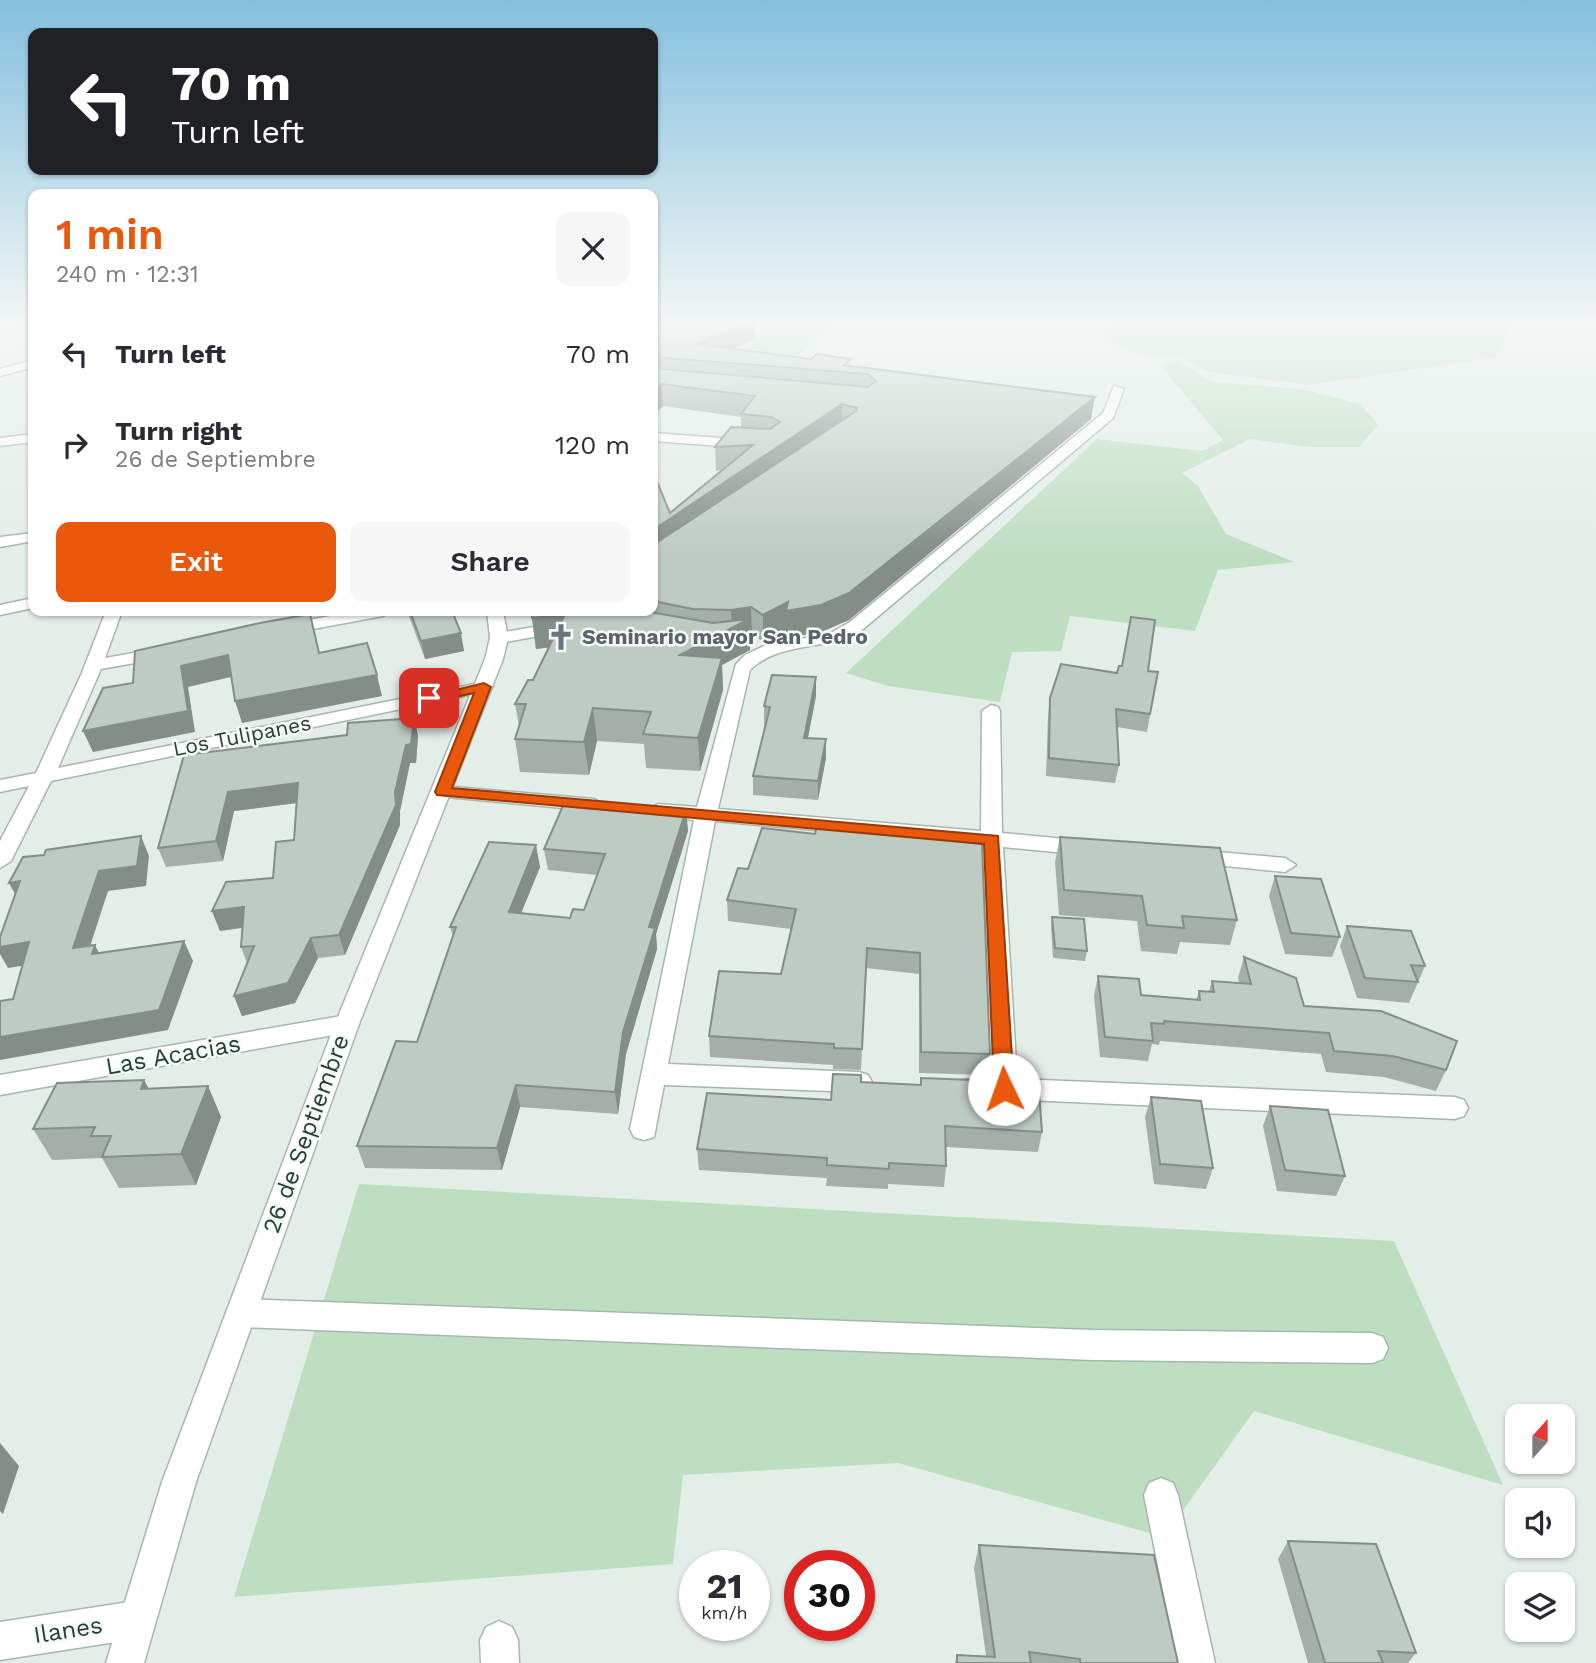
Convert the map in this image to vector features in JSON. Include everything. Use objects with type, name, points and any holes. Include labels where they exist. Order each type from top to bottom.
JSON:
[{"type":"street","points":[[644,1129],[706,814],[742,667],[751,657],[791,643],[834,638],[856,626],[1109,415],[1114,401]]},
{"type":"street","points":[[658,437],[758,445]]},
{"type":"street","points":[[0,442],[28,439]]},
{"type":"street","points":[[0,542],[28,538]]},
{"type":"street","points":[[0,610],[28,604]]},
{"type":"street","points":[[0,861],[46,776],[95,665],[112,616]]},
{"type":"street","points":[[274,632],[357,616]]},
{"type":"street","name":"26 de Septiembre","points":[[125,1663],[135,1620],[179,1482],[347,1024],[484,687],[499,638],[496,616]]},
{"type":"street","points":[[499,638],[575,623]]},
{"type":"street","points":[[95,665],[177,650]]},
{"type":"street","name":"Los Tulipanes","points":[[0,786],[484,687]]},
{"type":"street","points":[[991,711],[992,839],[1004,1089]]},
{"type":"street","points":[[443,792],[609,806]]},
{"type":"street","points":[[637,808],[1112,850]]},
{"type":"street","points":[[1179,856],[1285,865]]},
{"type":"street","name":"Las Acacias","points":[[0,1085],[347,1024]]},
{"type":"street","points":[[653,1074],[882,1083]]},
{"type":"street","points":[[950,1086],[1455,1108]]},
{"type":"street","points":[[241,1313],[1093,1345],[1372,1348]]},
{"type":"street","points":[[1161,1495],[1196,1663]]},
{"type":"street","name":"Ilanes","points":[[0,1641],[135,1620]]},
{"type":"green space","points":[[1190,401],[1348,401],[1361,404],[1378,425],[1359,447],[1309,447],[1250,439],[1182,473],[1198,486],[1226,534],[1294,562],[1218,570],[1195,631],[1070,616],[1061,651],[1012,652],[1000,702],[888,686],[846,673],[1097,439],[1202,451],[1223,440]]},
{"type":"green space","points":[[359,1184],[1394,1241],[1503,1485],[1254,1411],[1164,1537],[898,1463],[683,1475],[673,1564],[234,1597]]},
{"type":"building","name":"Seminario mayor San Pedro","points":[[751,401],[1090,401],[849,593],[821,605],[786,611],[788,602],[763,615],[751,607],[731,610],[693,609],[658,602],[658,542],[857,408],[842,404],[658,527],[658,484],[670,513],[753,445],[715,447],[731,427],[770,429],[780,422],[771,417],[741,414]]},
{"type":"building","points":[[658,613],[713,623],[749,619],[680,655],[722,658],[698,738],[643,734],[651,712],[593,708],[584,742],[515,739],[526,704],[515,704],[528,680],[533,680],[564,616],[658,616]]},
{"type":"building","points":[[310,616],[319,653],[367,643],[377,675],[235,701],[228,655],[181,666],[188,711],[83,731],[103,688],[133,683],[135,651],[260,623]]},
{"type":"building","points":[[412,616],[454,616],[461,633],[421,641]]},
{"type":"building","points":[[1131,617],[1155,620],[1148,671],[1158,672],[1150,714],[1116,709],[1119,765],[1049,758],[1050,698],[1061,664],[1117,673],[1119,666],[1122,666]]},
{"type":"building","points":[[772,675],[816,677],[804,738],[826,739],[818,781],[753,776],[770,707],[764,706]]},
{"type":"building","points":[[414,718],[411,744],[406,745],[395,792],[396,805],[339,935],[311,938],[288,983],[234,996],[254,946],[241,947],[244,907],[212,911],[226,882],[273,878],[276,842],[294,840],[298,783],[228,792],[216,841],[158,848],[184,755],[347,735],[348,723]]},
{"type":"building","points":[[565,801],[686,810],[649,927],[655,928],[623,1032],[615,1092],[516,1085],[497,1148],[357,1146],[396,1041],[417,1042],[456,927],[450,927],[489,842],[536,845],[509,912],[570,918],[573,909],[584,910],[605,854],[544,849]]},
{"type":"building","points":[[818,822],[862,826],[861,831],[982,844],[990,1054],[921,1052],[920,953],[867,948],[862,1049],[834,1048],[834,1044],[709,1036],[719,971],[781,974],[796,909],[727,900],[738,868],[748,869],[762,828],[815,834]]},
{"type":"building","points":[[141,836],[137,866],[99,871],[73,948],[95,945],[92,954],[184,941],[159,1010],[0,1037],[0,1001],[13,999],[29,942],[0,947],[0,937],[20,881],[9,883],[23,857],[44,855],[46,850]]},
{"type":"building","points":[[1060,837],[1220,848],[1237,920],[1182,916],[1184,928],[1147,925],[1142,896],[1064,890]]},
{"type":"building","points":[[1275,876],[1321,879],[1340,937],[1291,933]]},
{"type":"building","points":[[1052,917],[1084,919],[1087,951],[1055,948]]},
{"type":"building","points":[[1347,926],[1411,931],[1425,966],[1411,965],[1418,982],[1365,978]]},
{"type":"building","points":[[1244,957],[1296,978],[1304,1006],[1381,1011],[1457,1041],[1446,1070],[1393,1056],[1334,1051],[1329,1033],[1164,1021],[1164,1024],[1151,1023],[1153,1041],[1105,1037],[1098,976],[1139,979],[1141,995],[1200,1000],[1199,991],[1214,992],[1212,981],[1251,984]]},
{"type":"building","points":[[833,1074],[861,1075],[861,1082],[921,1085],[921,1078],[1000,1081],[1001,1090],[1039,1092],[1042,1132],[945,1126],[946,1166],[889,1163],[889,1169],[827,1165],[827,1158],[697,1149],[707,1093],[831,1100]]},
{"type":"building","points":[[144,1080],[141,1089],[208,1086],[181,1154],[102,1157],[111,1136],[91,1136],[95,1127],[33,1129],[57,1083]]},
{"type":"building","points":[[1151,1097],[1201,1101],[1213,1168],[1160,1164]]},
{"type":"building","points":[[1270,1106],[1328,1110],[1345,1176],[1285,1170]]},
{"type":"building","points":[[1288,1541],[1376,1544],[1416,1653],[1378,1651],[1383,1663],[1325,1663]]},
{"type":"building","points":[[979,1545],[1154,1555],[1178,1663],[1080,1663],[1080,1659],[1029,1652],[1031,1663],[957,1663],[957,1655],[995,1657]]},
{"type":"place","name":"Seminario mayor San Pedro","points":[[561,637]]},
{"type":"route","points":[[429,698],[484,687],[443,792],[992,839],[1004,1089]]}]
